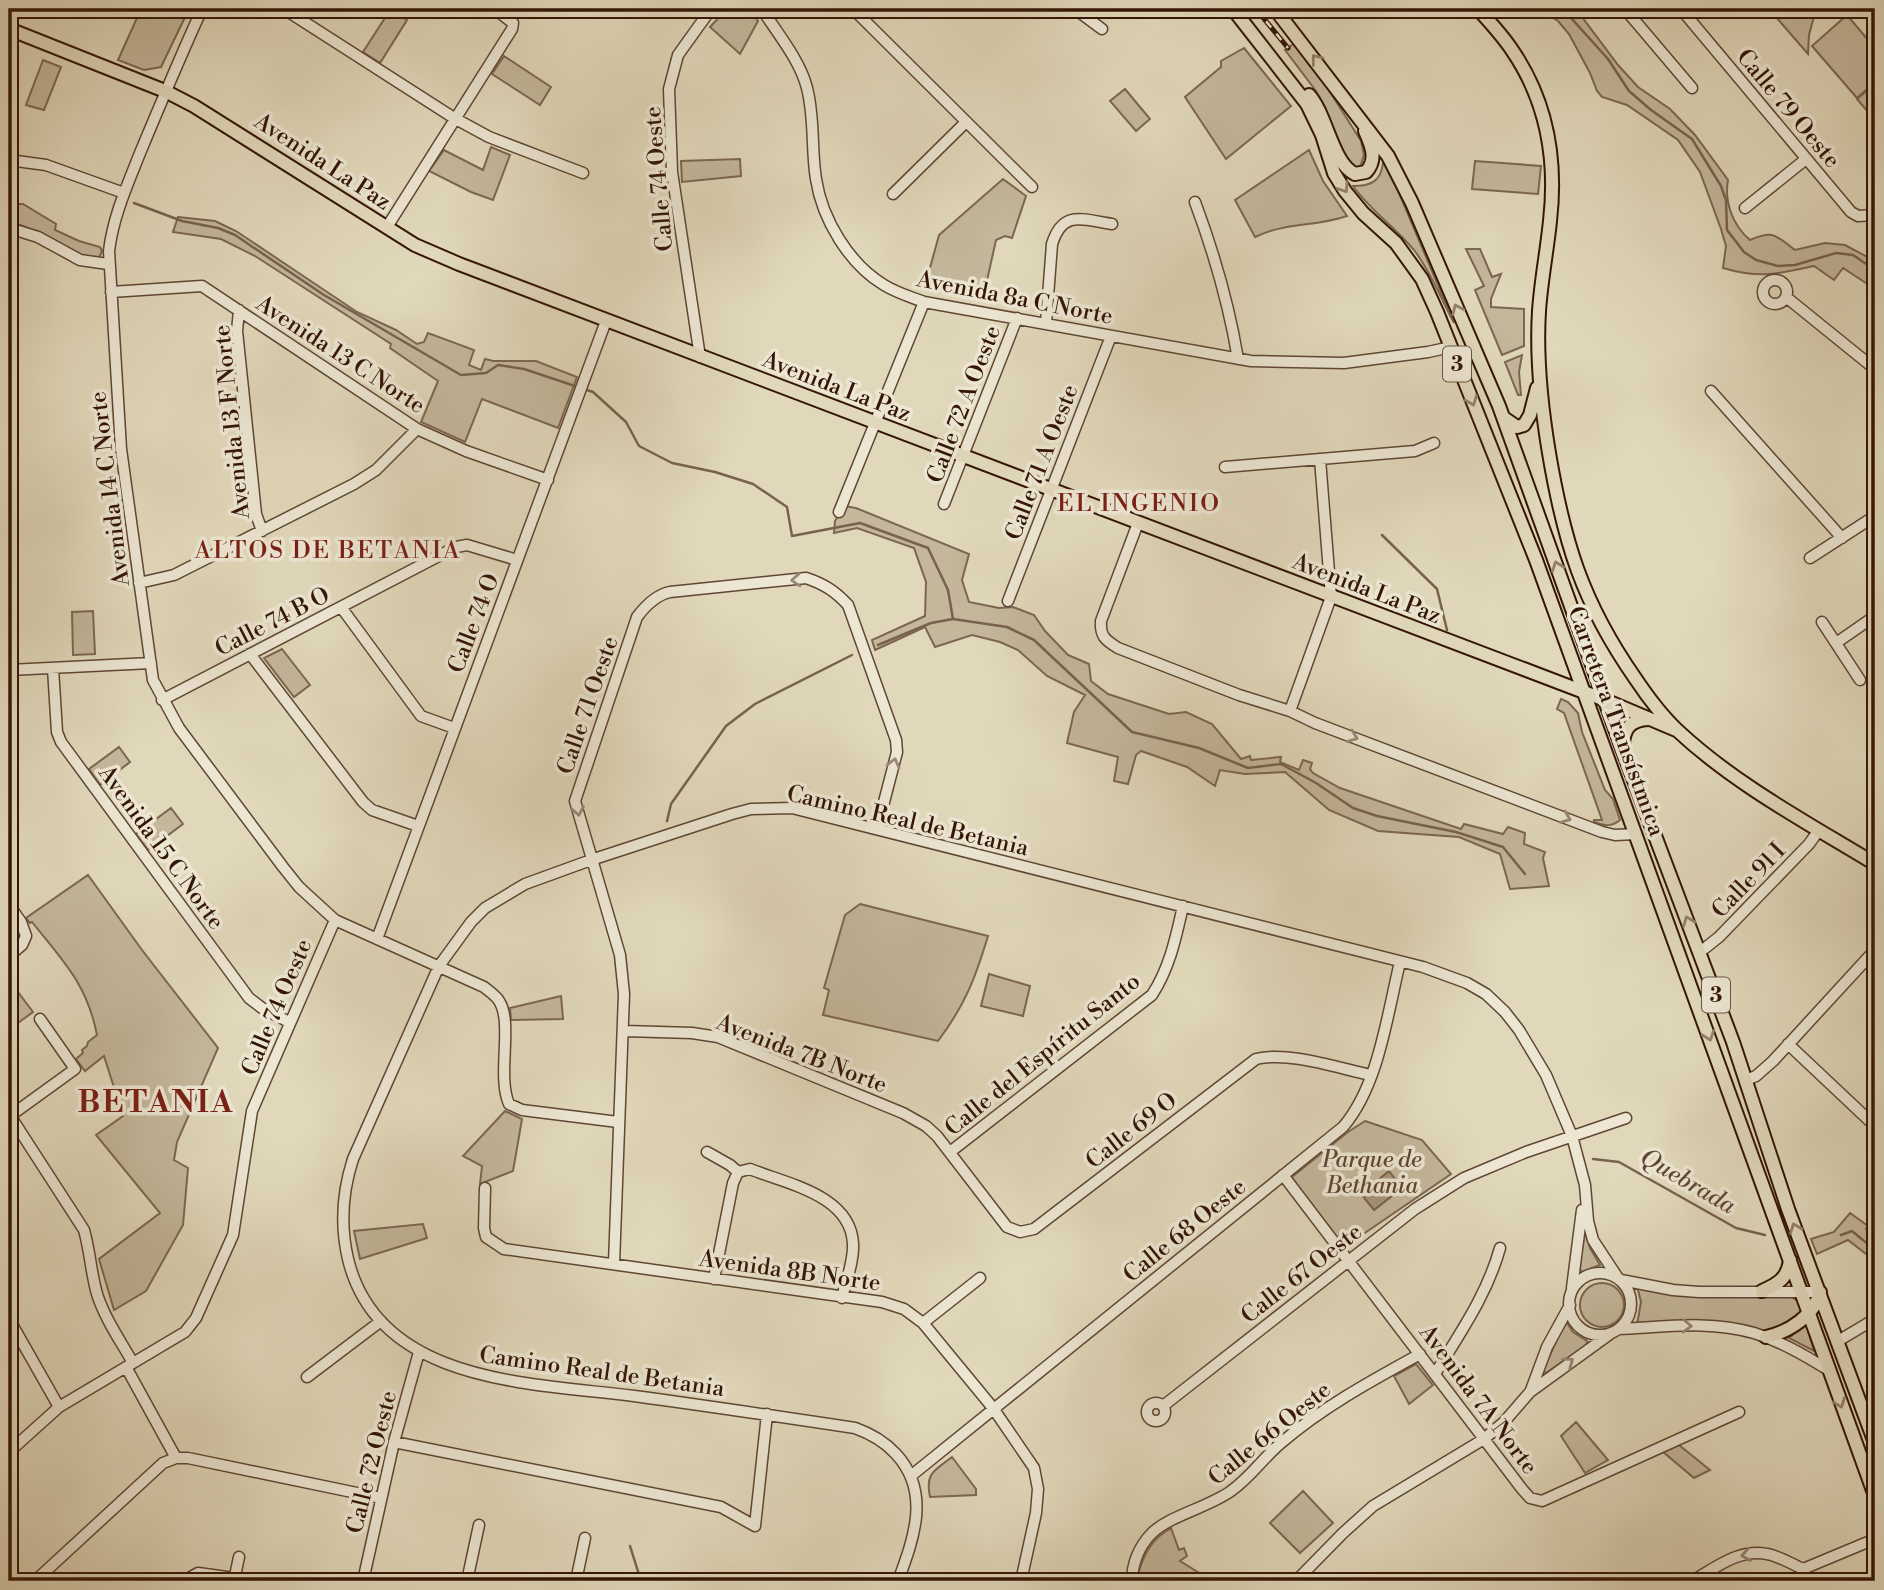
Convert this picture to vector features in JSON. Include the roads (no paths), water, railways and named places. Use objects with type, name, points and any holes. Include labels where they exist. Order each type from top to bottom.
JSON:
[{"type":"main road","name":"Carretera Transístmica","points":[[1233,9],[1307,104],[1322,135],[1334,173],[1345,191],[1363,213],[1396,243],[1422,279],[1536,560],[1875,1496]]},
{"type":"main road","name":"Carretera Transístmica","points":[[1275,9],[1388,156],[1412,203],[1504,418],[1623,751],[1700,952],[1788,1209],[1875,1443]]},
{"type":"main road","points":[[1478,9],[1512,49],[1531,83],[1545,121],[1552,151],[1551,219],[1539,308],[1539,378],[1561,521],[1578,575],[1616,651],[1676,730],[1719,766],[1754,790],[1875,864]]},
{"type":"main road","name":"Avenida La Paz","points":[[9,29],[165,91],[218,119],[415,245],[700,357],[1605,700],[1676,730]]},
{"type":"main road","points":[[1278,65],[1315,102],[1342,162],[1350,171],[1359,174],[1370,168],[1373,154],[1356,111]]},
{"type":"main road","points":[[1504,418],[1517,427],[1524,425],[1530,415],[1539,378]]},
{"type":"main road","points":[[1623,751],[1623,736],[1628,726],[1637,720],[1652,719]]},
{"type":"main road","points":[[1762,1291],[1783,1279],[1790,1259]]},
{"type":"main road","points":[[1766,1337],[1786,1331],[1807,1314],[1816,1303],[1819,1292]]},
{"type":"street","name":"Avenida 14 C Norte","points":[[202,9],[165,91],[114,219],[108,264],[121,449],[153,680],[179,728],[283,867],[299,887],[335,920]]},
{"type":"street","points":[[284,9],[454,118],[489,137],[583,173]]},
{"type":"street","points":[[387,227],[509,34],[513,23],[495,9]]},
{"type":"street","name":"Calle 74 Oeste","points":[[700,357],[672,172],[669,89],[678,55],[711,9]]},
{"type":"street","name":"Avenida 8a C Norte","points":[[762,9],[807,86],[819,197],[837,236],[867,272],[884,285],[924,302],[1238,359],[1343,363],[1451,347]]},
{"type":"street","points":[[853,9],[1032,187]]},
{"type":"street","points":[[1075,9],[1102,29]]},
{"type":"street","points":[[1625,9],[1692,88]]},
{"type":"street","name":"Calle 79 Oeste","points":[[1681,9],[1850,212],[1857,216],[1875,215]]},
{"type":"street","points":[[893,194],[966,122]]},
{"type":"street","points":[[1745,208],[1806,159]]},
{"type":"street","points":[[9,160],[46,165],[124,193]]},
{"type":"street","points":[[1195,202],[1210,242],[1228,308],[1238,359]]},
{"type":"street","points":[[1046,323],[1052,244],[1063,222],[1074,218],[1111,224]]},
{"type":"street","points":[[9,228],[38,237],[80,261],[108,264]]},
{"type":"street","name":"Avenida 13 C Norte","points":[[111,292],[202,286],[417,429],[466,451],[548,480]]},
{"type":"street","points":[[1786,297],[1875,369]]},
{"type":"street","points":[[839,512],[877,424],[924,302]]},
{"type":"street","name":"Avenida 13 F Norte","points":[[239,310],[237,331],[256,514],[262,531]]},
{"type":"street","name":"Calle 72 A Oeste","points":[[944,504],[1017,318]]},
{"type":"street","name":"Calle 74 O","points":[[377,939],[606,321]]},
{"type":"street","name":"Calle 71 A Oeste","points":[[1008,601],[1111,336]]},
{"type":"street","points":[[1711,391],[1842,538]]},
{"type":"street","points":[[139,583],[174,575],[376,470],[417,429]]},
{"type":"street","points":[[1226,467],[1415,451],[1434,443]]},
{"type":"street","points":[[1290,711],[1331,597],[1320,459]]},
{"type":"street","points":[[1810,558],[1875,516]]},
{"type":"street","points":[[1138,523],[1101,621],[1100,632],[1105,640],[1118,648],[1239,695],[1290,711],[1315,723],[1602,832],[1615,835],[1636,834]]},
{"type":"street","name":"Calle 74 B O","points":[[162,700],[456,547],[467,545],[517,560]]},
{"type":"street","name":"Calle 71 Oeste","points":[[614,1264],[618,1122],[625,1031],[624,995],[620,956],[575,801],[637,617],[661,594],[670,592],[806,578],[825,584],[848,606],[896,740],[897,752],[877,829]]},
{"type":"street","points":[[341,607],[421,716],[454,728]]},
{"type":"street","points":[[1836,643],[1875,616]]},
{"type":"street","points":[[1822,622],[1860,680]]},
{"type":"street","points":[[250,654],[363,802],[372,810],[418,826]]},
{"type":"street","points":[[9,670],[151,663]]},
{"type":"street","name":"Avenida 15 C Norte","points":[[53,668],[57,732],[61,742],[250,998],[289,1023]]},
{"type":"street","name":"Camino Real de Betania","points":[[912,1475],[884,1442],[855,1428],[471,1372],[419,1352],[404,1343],[381,1321],[360,1292],[352,1272],[344,1238],[346,1181],[353,1159],[439,966],[471,922],[485,908],[525,884],[591,860],[751,810],[792,808],[1434,970],[1486,994],[1519,1030],[1546,1075],[1572,1136],[1585,1185],[1588,1221],[1593,1241],[1619,1279]]},
{"type":"street","name":"Calle 91 I","points":[[1700,952],[1719,937],[1809,844],[1819,830]]},
{"type":"street","points":[[9,905],[21,922],[26,936],[22,944],[9,956]]},
{"type":"street","name":"Calle del Espíritu Santo","points":[[950,1152],[1152,995],[1164,977],[1183,905]]},
{"type":"street","name":"Calle 74 Oeste","points":[[9,1452],[59,1407],[185,1332],[196,1318],[233,1236],[252,1111],[335,920],[484,987],[499,1000],[504,1016],[505,1037],[503,1091],[509,1104],[522,1111],[618,1122]]},
{"type":"street","points":[[1746,1080],[1756,1076],[1788,1045],[1875,950]]},
{"type":"street","name":"Calle 68 Oeste","points":[[912,1475],[1343,1127],[1359,1104],[1371,1075],[1400,962]]},
{"type":"street","points":[[40,1019],[75,1069],[10,1115],[84,1230],[97,1294],[105,1315],[176,1458]]},
{"type":"street","name":"Avenida 7B Norte","points":[[625,1031],[692,1033],[718,1037],[903,1113],[926,1126],[950,1152]]},
{"type":"street","points":[[1788,1045],[1875,1126]]},
{"type":"street","name":"Calle 69 O","points":[[950,1152],[1007,1227],[1026,1232],[1034,1229],[1256,1059],[1274,1056],[1371,1075]]},
{"type":"street","name":"Calle 67 Oeste","points":[[1163,1406],[1415,1209],[1464,1178],[1526,1152],[1626,1118]]},
{"type":"street","points":[[707,1152],[738,1172]]},
{"type":"street","points":[[738,1172],[750,1169],[824,1198],[845,1217],[852,1231],[854,1247],[842,1298]]},
{"type":"street","points":[[714,1279],[733,1183],[738,1172]]},
{"type":"street","name":"Avenida 7A Norte","points":[[1283,1175],[1530,1498],[1542,1502],[1739,1412]]},
{"type":"street","name":"Camino Real de Betania","points":[[1571,1293],[1585,1185]]},
{"type":"street","name":"Avenida 8B Norte","points":[[485,1188],[484,1228],[486,1237],[497,1246],[895,1306],[923,1323],[993,1408],[1034,1468],[1038,1489],[1036,1513],[1021,1581]]},
{"type":"street","points":[[1435,1374],[1488,1285],[1500,1248]]},
{"type":"street","points":[[1819,1292],[1674,1290],[1600,1273],[1582,1279],[1571,1293],[1570,1305],[1571,1314],[1582,1330],[1600,1335],[1671,1325],[1723,1327],[1766,1337],[1827,1369]]},
{"type":"street","points":[[923,1323],[980,1278]]},
{"type":"street","points":[[1296,1581],[1373,1506],[1484,1439],[1504,1422],[1530,1392],[1626,1322],[1632,1305],[1627,1287],[1619,1279]]},
{"type":"street","points":[[1530,1392],[1547,1348],[1570,1305]]},
{"type":"street","points":[[1838,1341],[1875,1319]]},
{"type":"street","points":[[9,1320],[59,1407]]},
{"type":"street","points":[[307,1377],[381,1321]]},
{"type":"street","name":"Calle 72 Oeste","points":[[362,1581],[394,1442],[419,1352]]},
{"type":"street","name":"Calle 66 Oeste","points":[[1132,1581],[1138,1554],[1153,1531],[1223,1497],[1236,1488],[1280,1443],[1326,1408],[1420,1354]]},
{"type":"street","points":[[394,1442],[721,1507],[755,1526],[767,1414]]},
{"type":"street","points":[[35,1581],[163,1464],[176,1458],[188,1458],[381,1498]]},
{"type":"street","points":[[898,1581],[906,1559],[916,1513],[917,1502],[912,1475]]},
{"type":"street","points":[[467,1581],[479,1525]]},
{"type":"street","points":[[576,1581],[585,1538]]},
{"type":"street","points":[[1692,1581],[1733,1558],[1750,1553],[1769,1554],[1803,1569],[1875,1539]]},
{"type":"street","points":[[184,1581],[198,1573],[234,1580],[239,1558]]},
{"type":"street","points":[[1803,1569],[1807,1581]]},
{"type":"waterway","points":[[1563,9],[1608,59],[1629,91],[1692,139],[1721,186],[1726,200],[1727,230],[1744,252],[1756,260],[1778,266],[1795,265],[1836,253],[1853,255],[1875,270]]},
{"type":"waterway","points":[[134,203],[182,221],[218,228],[235,235],[324,295],[461,375],[486,373],[498,365],[524,369],[593,392],[626,422],[639,446],[672,463],[753,484],[787,507],[792,536],[860,523],[928,548],[948,590],[953,619],[1007,627],[1034,640],[1132,732],[1199,748],[1248,768],[1281,764],[1353,808],[1377,816],[1456,832],[1503,847],[1525,874]]},
{"type":"waterway","points":[[1382,535],[1437,589],[1447,630]]},
{"type":"waterway","points":[[878,645],[931,623],[953,619]]},
{"type":"waterway","points":[[667,821],[671,804],[726,726],[755,704],[852,655]]},
{"type":"waterway","name":"Quebrada","points":[[1593,1159],[1619,1162],[1736,1228],[1765,1235]]},
{"type":"waterway","name":"Quebrada","points":[[1841,1235],[1852,1231],[1875,1250]]},
{"type":"waterway","points":[[630,1546],[641,1581]]},
{"type":"railway","points":[[1256,9],[1288,48]]},
{"type":"district","name":"EL INGENIO","points":[[1139,503]]},
{"type":"district","name":"ALTOS DE BETANIA","points":[[328,550]]},
{"type":"district","name":"BETANIA","points":[[156,1102]]},
{"type":"park label","name":"Parque de Bethania","points":[[1372,1172]]}]
